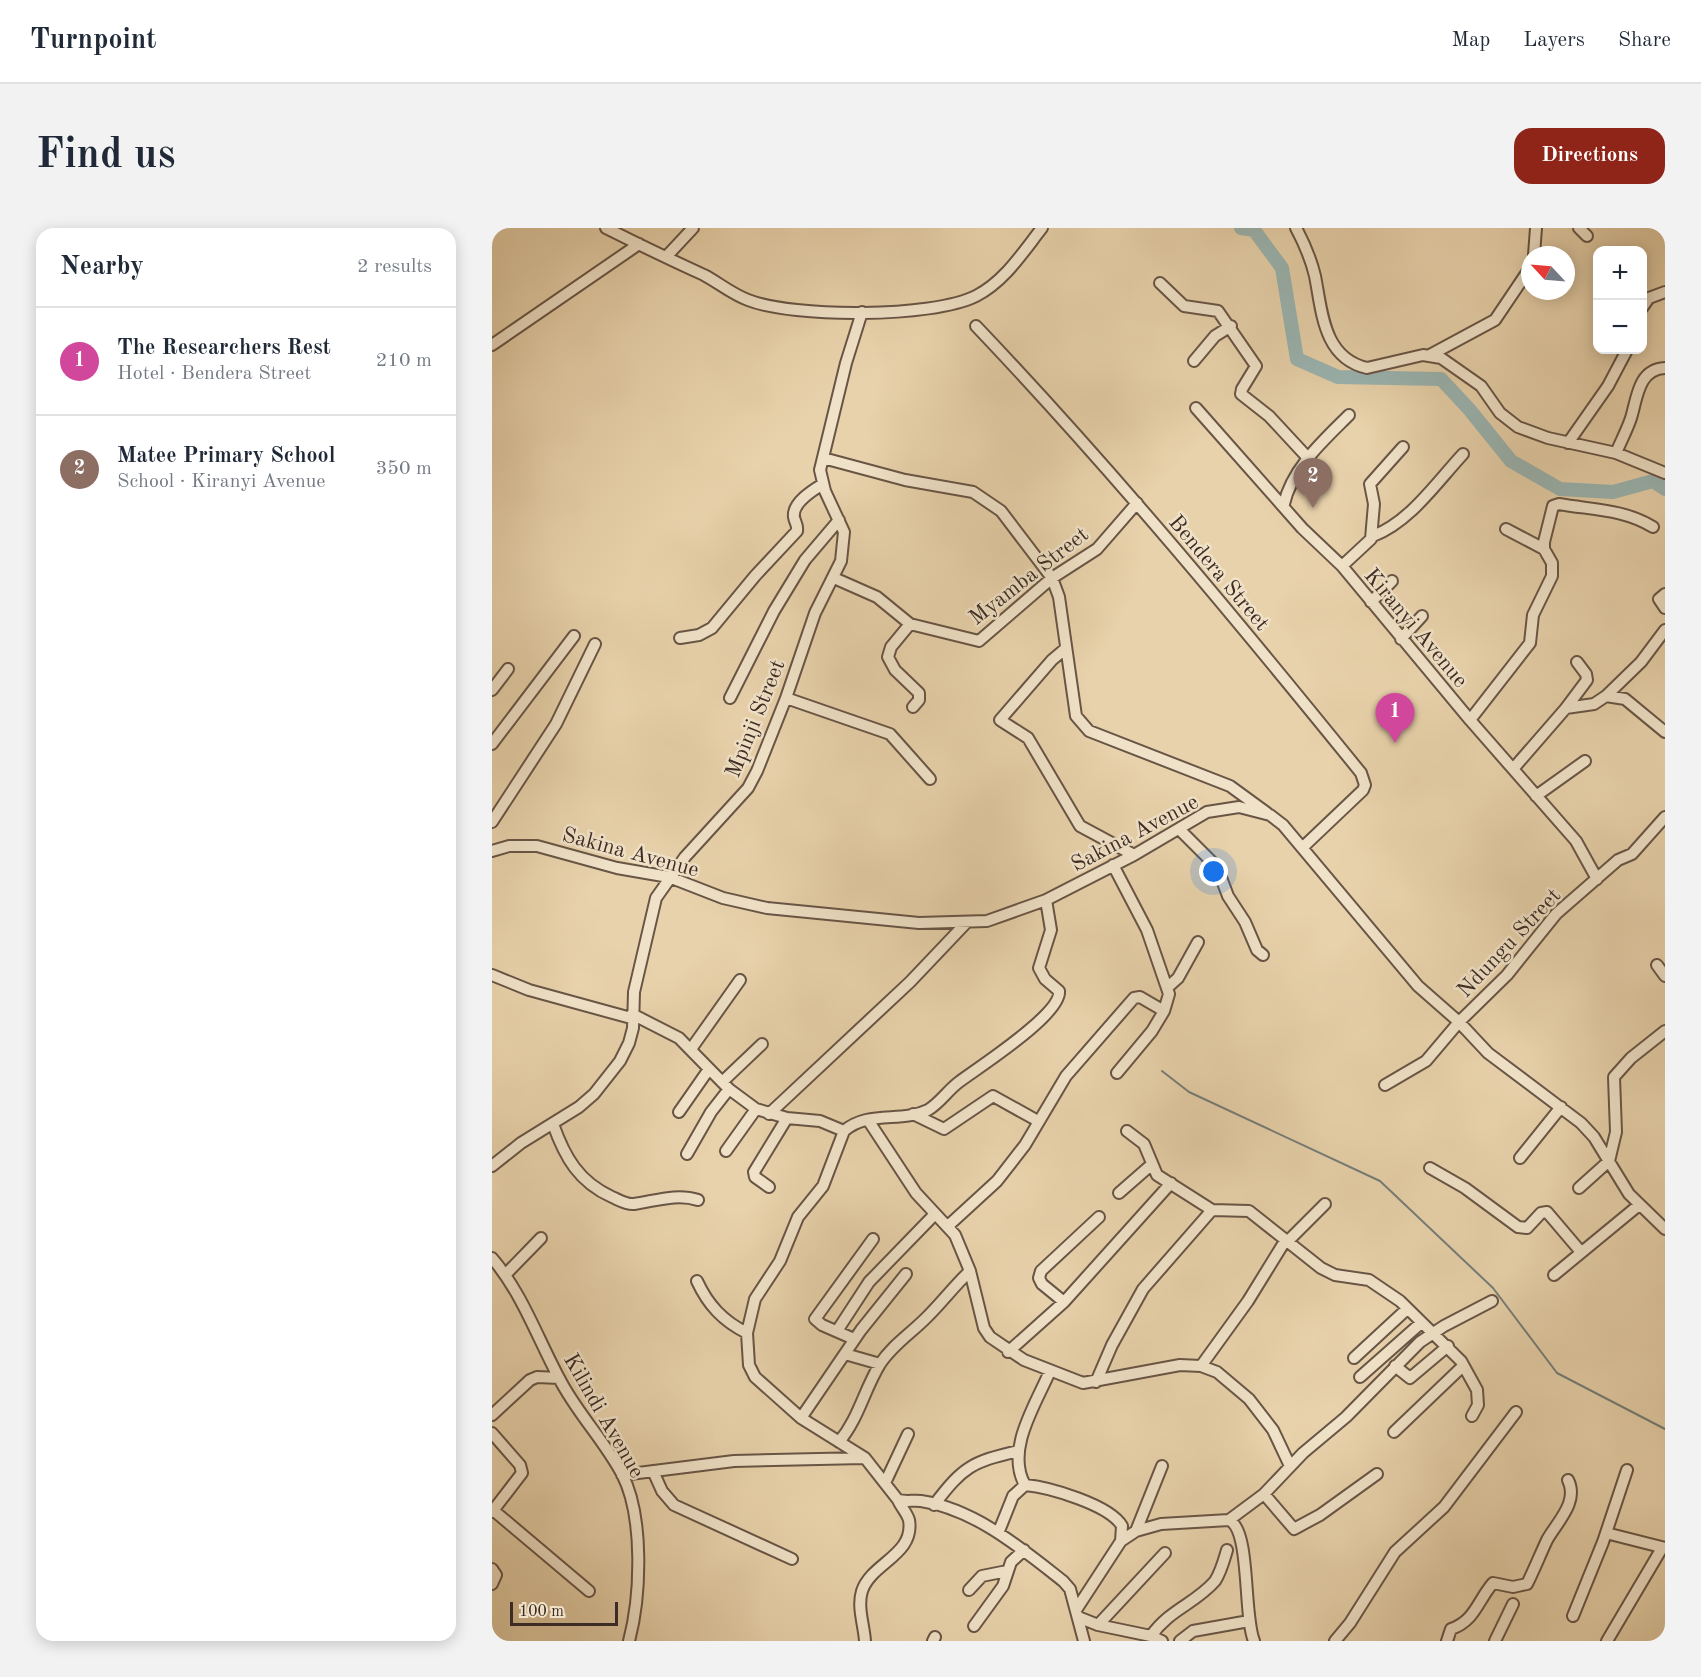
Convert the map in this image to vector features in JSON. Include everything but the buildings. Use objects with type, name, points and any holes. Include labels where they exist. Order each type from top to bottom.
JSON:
[{"type":"street","points":[[606,228],[754,302],[805,311],[944,307],[978,294],[1014,265],[1042,228]]},
{"type":"street","points":[[666,257],[693,228]]},
{"type":"street","points":[[1296,228],[1312,264],[1326,331],[1342,355],[1367,368],[1430,355],[1495,320],[1521,281]]},
{"type":"street","points":[[1535,246],[1536,228]]},
{"type":"street","points":[[492,345],[639,244]]},
{"type":"street","points":[[1160,283],[1184,306],[1218,311],[1231,326],[1256,366],[1241,394],[1269,416],[1308,458]]},
{"type":"street","points":[[1647,301],[1665,292]]},
{"type":"street","name":"Mpinji Street","points":[[492,1166],[594,1094],[609,1077],[629,1043],[649,923],[656,898],[669,877],[748,788],[786,698],[815,613],[841,561],[845,538],[823,484],[820,470],[846,363],[866,311]]},
{"type":"street","name":"Bendera Street","points":[[976,326],[1054,408],[1137,503],[1250,636],[1364,779],[1363,790],[1303,847]]},
{"type":"street","points":[[1194,361],[1215,336],[1231,326]]},
{"type":"street","points":[[1568,443],[1608,386],[1625,354]]},
{"type":"street","points":[[1430,355],[1441,358],[1467,374],[1481,386],[1500,413],[1518,427],[1568,443],[1616,453],[1665,473]]},
{"type":"street","points":[[1616,453],[1631,417],[1634,398],[1641,384],[1652,372],[1665,368]]},
{"type":"street","name":"Kiranyi Avenue","points":[[1196,408],[1284,504],[1302,528],[1342,566],[1401,639],[1576,841],[1596,879]]},
{"type":"street","points":[[1284,504],[1289,488],[1308,458],[1349,415]]},
{"type":"street","points":[[1373,536],[1374,498],[1370,484],[1403,447]]},
{"type":"street","points":[[1342,566],[1373,536],[1389,528],[1407,513],[1463,454]]},
{"type":"street","points":[[823,458],[905,480],[981,496],[1000,511],[1052,578],[1059,597],[1076,716],[1089,731],[1230,786],[1262,806],[1270,815]]},
{"type":"street","points":[[680,638],[699,635],[712,628],[754,576],[797,531],[794,518],[796,509],[807,495],[823,484]]},
{"type":"street","name":"Myamba Street","points":[[834,578],[877,597],[910,624],[980,641],[1052,578],[1097,549],[1137,503]]},
{"type":"street","points":[[1470,720],[1530,643],[1533,615],[1552,576],[1552,563],[1545,549],[1549,517],[1553,506],[1559,504],[1585,509],[1612,510],[1640,519],[1653,527]]},
{"type":"street","points":[[730,698],[774,611],[805,560],[839,520]]},
{"type":"street","points":[[1506,529],[1545,549]]},
{"type":"street","points":[[1371,602],[1392,581]]},
{"type":"street","points":[[1665,594],[1659,599],[1665,608]]},
{"type":"street","points":[[1401,639],[1422,616]]},
{"type":"street","points":[[910,624],[891,647],[888,657],[895,670],[919,693],[919,700],[913,707]]},
{"type":"street","points":[[1566,708],[1594,704],[1606,696],[1641,662],[1657,637],[1665,630]]},
{"type":"street","points":[[492,744],[573,636]]},
{"type":"street","points":[[492,822],[556,724],[595,644]]},
{"type":"street","points":[[1065,649],[1052,660],[1000,720],[1028,738],[1080,826],[1134,855]]},
{"type":"street","points":[[1513,769],[1587,680],[1586,674],[1577,662]]},
{"type":"street","points":[[492,690],[508,669]]},
{"type":"street","points":[[1606,696],[1625,699],[1665,732]]},
{"type":"street","points":[[786,698],[890,734],[930,779]]},
{"type":"street","points":[[1536,796],[1585,761]]},
{"type":"street","name":"Sakina Avenue","points":[[492,851],[509,846],[537,846],[617,868],[669,877],[723,898],[767,908],[919,923],[987,921],[1046,900],[1134,855],[1207,812],[1239,807],[1270,815],[1283,825],[1303,847],[1418,986],[1459,1022],[1488,1053],[1562,1107],[1594,1137],[1622,1184],[1639,1205],[1665,1229]]},
{"type":"street","name":"Ndungu Street","points":[[1385,1085],[1426,1061],[1459,1022],[1507,975],[1556,914],[1618,860],[1632,854],[1665,817]]},
{"type":"street","points":[[1179,829],[1217,867],[1227,896],[1245,922],[1257,950],[1263,955]]},
{"type":"street","points":[[1113,866],[1148,930],[1169,986],[1164,1011],[1146,1040],[1117,1072]]},
{"type":"street","points":[[865,1641],[861,1616],[862,1590],[873,1574],[898,1553],[908,1535],[909,1521],[898,1500],[865,1458],[801,1418],[754,1377],[749,1365],[747,1333],[755,1299],[780,1261],[798,1217],[824,1186],[844,1131],[852,1124],[913,1114],[935,1105],[957,1083],[1031,1028],[1058,1001],[1059,991],[1045,979],[1039,968],[1051,930],[1046,900]]},
{"type":"street","points":[[769,1114],[910,982],[967,921]]},
{"type":"street","points":[[1169,986],[1178,978],[1198,942]]},
{"type":"street","points":[[1657,965],[1665,976]]},
{"type":"street","points":[[492,975],[529,990],[659,1025],[691,1049],[725,1085],[756,1109],[787,1118],[820,1120],[844,1131]]},
{"type":"street","points":[[691,1049],[740,980]]},
{"type":"street","points":[[949,1225],[997,1181],[1025,1145],[1066,1076],[1134,998],[1140,997],[1164,1011]]},
{"type":"street","points":[[1579,1188],[1609,1161],[1616,1132],[1614,1077],[1631,1058],[1665,1031]]},
{"type":"street","points":[[687,1154],[725,1085],[762,1044]]},
{"type":"street","points":[[679,1112],[709,1069]]},
{"type":"street","points":[[913,1114],[944,1129],[957,1118],[993,1096],[1038,1121]]},
{"type":"street","points":[[1520,1158],[1562,1107]]},
{"type":"street","points":[[726,1151],[756,1109]]},
{"type":"street","points":[[769,1187],[755,1177],[754,1172],[787,1118]]},
{"type":"street","points":[[868,1120],[916,1193],[935,1214],[949,1225],[970,1271],[984,1329],[1008,1352],[1083,1383],[1180,1365],[1201,1366],[1230,1380],[1249,1399],[1273,1430],[1290,1467]]},
{"type":"street","points":[[554,1124],[570,1164],[579,1176],[600,1192],[631,1205],[671,1197],[698,1200]]},
{"type":"street","points":[[1126,1131],[1144,1144],[1157,1175],[1212,1210],[1246,1210],[1329,1273],[1363,1278],[1378,1285],[1448,1346],[1464,1366],[1477,1390],[1478,1405],[1472,1416]]},
{"type":"street","points":[[1119,1193],[1151,1165]]},
{"type":"street","points":[[1430,1168],[1465,1188],[1518,1227],[1527,1228],[1541,1213],[1547,1212],[1581,1252]]},
{"type":"street","points":[[1008,1352],[1064,1302],[1171,1183]]},
{"type":"street","points":[[1201,1366],[1248,1301],[1286,1241],[1325,1204]]},
{"type":"street","points":[[1554,1275],[1639,1205]]},
{"type":"street","points":[[1096,1382],[1112,1345],[1143,1289],[1212,1210]]},
{"type":"street","points":[[837,1331],[869,1282],[935,1214]]},
{"type":"street","points":[[1064,1302],[1042,1284],[1039,1278],[1041,1271],[1099,1217]]},
{"type":"street","points":[[506,1274],[541,1238]]},
{"type":"street","points":[[854,1339],[822,1325],[815,1319],[873,1239]]},
{"type":"street","name":"Kilindi Avenue","points":[[492,1258],[506,1274],[536,1328],[559,1378],[622,1475],[631,1505],[639,1571],[638,1601],[629,1641]]},
{"type":"street","points":[[839,1442],[851,1427],[880,1364],[970,1271]]},
{"type":"street","points":[[801,1418],[854,1339],[906,1274]]},
{"type":"street","points":[[697,1281],[708,1302],[720,1315],[747,1333]]},
{"type":"street","points":[[1121,1541],[1136,1532],[1161,1524],[1229,1520],[1264,1494],[1290,1467],[1346,1417],[1395,1366],[1433,1333],[1492,1301]]},
{"type":"street","points":[[1354,1358],[1407,1309]]},
{"type":"street","points":[[1360,1377],[1421,1323]]},
{"type":"street","points":[[1395,1366],[1410,1378],[1448,1346]]},
{"type":"street","points":[[845,1354],[880,1364]]},
{"type":"street","points":[[1394,1432],[1464,1366]]},
{"type":"street","points":[[1025,1485],[1019,1472],[1018,1451],[1050,1371]]},
{"type":"street","points":[[492,1415],[530,1380],[537,1377],[559,1378]]},
{"type":"street","points":[[1335,1641],[1350,1623],[1395,1552],[1444,1507],[1516,1412]]},
{"type":"street","points":[[492,1433],[522,1469],[519,1478],[493,1511],[589,1591]]},
{"type":"street","points":[[885,1483],[908,1434]]},
{"type":"street","points":[[934,1506],[954,1479],[966,1468],[980,1460],[1018,1451]]},
{"type":"street","points":[[622,1475],[734,1461],[865,1458]]},
{"type":"street","points":[[1136,1532],[1162,1466]]},
{"type":"street","points":[[1573,1616],[1628,1470]]},
{"type":"street","points":[[653,1471],[663,1491],[674,1505],[792,1559]]},
{"type":"street","points":[[1264,1494],[1294,1529],[1320,1515],[1377,1474]]},
{"type":"street","points":[[1447,1641],[1451,1629],[1463,1625],[1474,1613],[1493,1583],[1513,1587],[1527,1584],[1546,1542],[1568,1506],[1571,1493],[1568,1480]]},
{"type":"street","points":[[999,1531],[1013,1496],[1025,1485]]},
{"type":"street","points":[[1025,1485],[1062,1492],[1111,1514],[1122,1526],[1121,1541],[1077,1614]]},
{"type":"street","points":[[898,1500],[934,1506],[999,1531],[1070,1589],[1084,1641]]},
{"type":"street","points":[[1229,1520],[1238,1527],[1243,1543],[1249,1621],[1254,1641]]},
{"type":"street","points":[[1606,1533],[1663,1548],[1607,1641]]},
{"type":"street","points":[[974,1626],[1004,1586],[1011,1562],[1024,1550]]},
{"type":"street","points":[[1150,1636],[1167,1615],[1201,1594],[1215,1580],[1227,1550]]},
{"type":"street","points":[[1098,1625],[1166,1553]]},
{"type":"street","points":[[492,1569],[496,1575],[492,1584]]},
{"type":"street","points":[[969,1590],[982,1576],[1007,1571]]},
{"type":"street","points":[[1495,1641],[1513,1605]]},
{"type":"street","points":[[1077,1614],[1098,1625],[1150,1636],[1162,1641]]},
{"type":"street","points":[[1180,1641],[1193,1631],[1249,1621]]},
{"type":"waterway","points":[[1241,228],[1254,230],[1282,268],[1297,359],[1338,377],[1441,379],[1469,409],[1511,461],[1560,489],[1613,492],[1653,481],[1665,489]]},
{"type":"waterway","points":[[1162,1071],[1189,1092],[1380,1181],[1493,1288],[1557,1373],[1665,1429]]},
{"type":"place","name":"Matee Primary School","points":[[1313,508]]},
{"type":"place","name":"The Researchers Rest","points":[[1395,743]]}]
